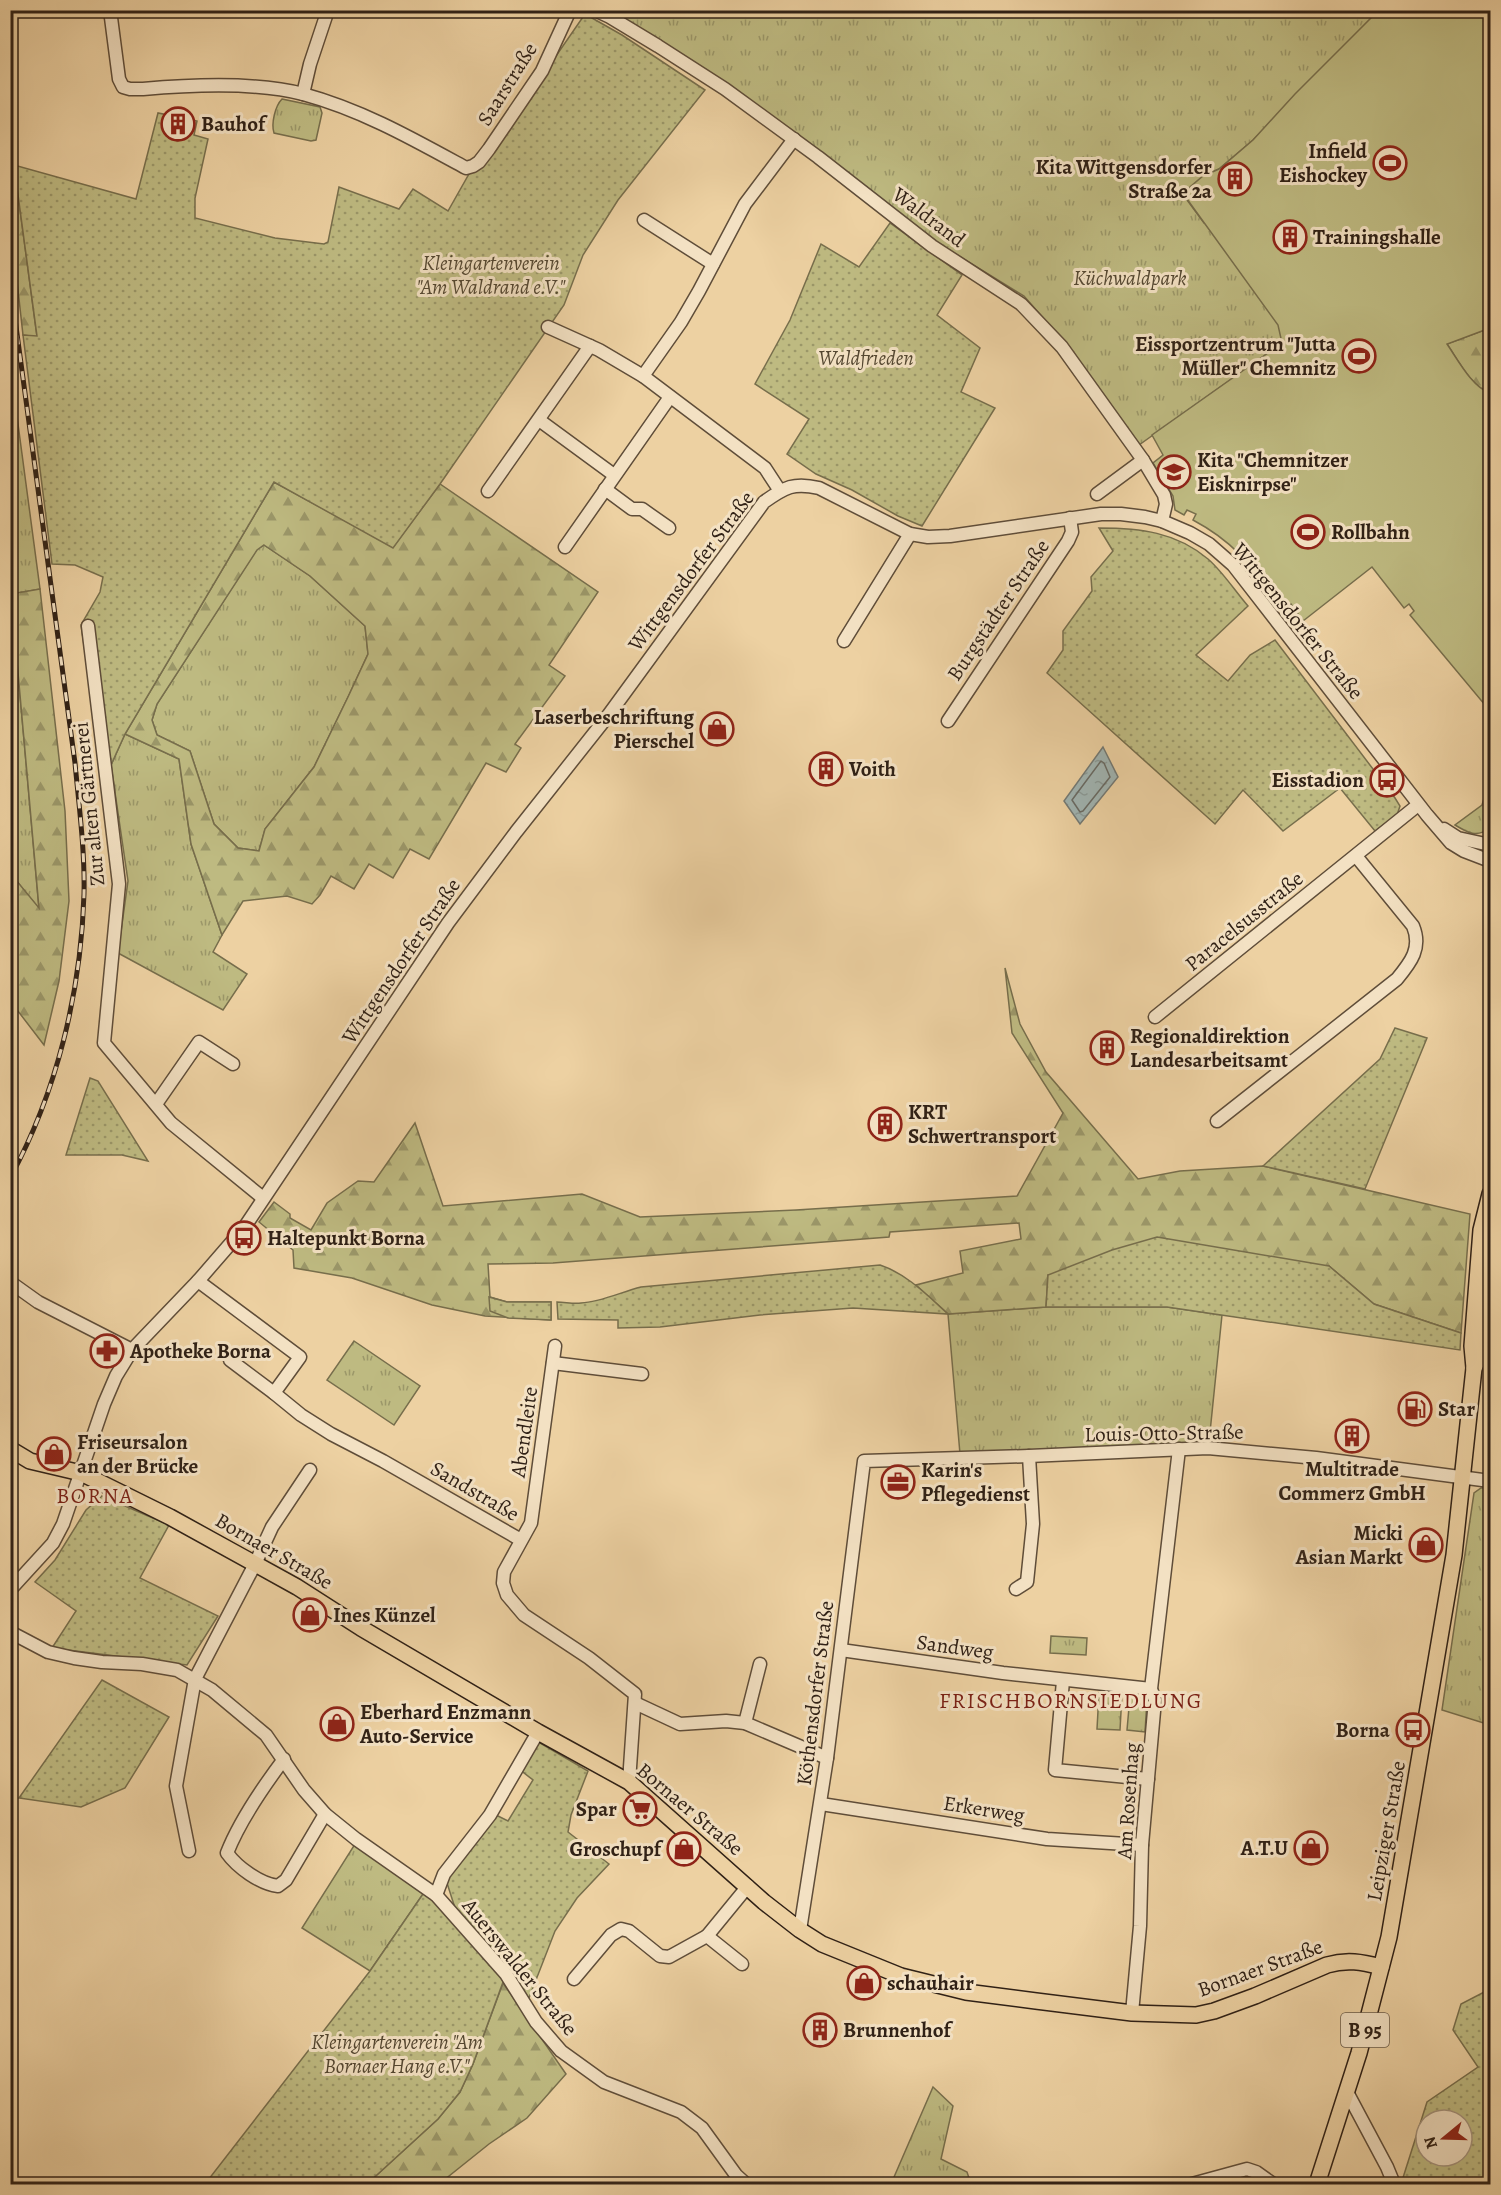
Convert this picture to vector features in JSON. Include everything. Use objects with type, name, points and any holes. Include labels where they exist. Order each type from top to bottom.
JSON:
[{"type":"main road","name":"Leipziger Straße","points":[[1480,1325],[1480,1243],[1485,1209],[1491,1194]]},
{"type":"main road","name":"Leipziger Straße","points":[[1317,2184],[1347,2092],[1381,1968],[1400,1873],[1454,1555],[1474,1368],[1472,1346],[1480,1325],[1491,1279]]},
{"type":"main road","name":"Bornaer Straße","points":[[10,1449],[30,1461],[81,1473],[127,1494],[297,1587],[538,1732],[629,1782],[800,1930],[822,1944],[901,1976],[966,1992],[1132,2013],[1196,2015],[1255,1996],[1340,1961],[1358,1961],[1381,1968]]},
{"type":"street","points":[[110,10],[119,79],[123,87],[143,89],[222,86],[286,90],[303,94],[310,64],[328,10]]},
{"type":"street","name":"Saarstraße","points":[[303,94],[362,114],[466,168],[479,162],[542,71],[570,10]]},
{"type":"street","name":"Waldrand","points":[[595,10],[658,46],[726,90],[794,139],[932,246],[1021,304],[1062,347],[1143,460],[1164,495],[1166,504],[1162,520]]},
{"type":"street","points":[[643,376],[681,322],[745,204],[794,139]]},
{"type":"street","points":[[644,220],[713,264]]},
{"type":"street","points":[[548,327],[590,346],[643,376],[765,468],[780,491]]},
{"type":"street","points":[[488,491],[590,346]]},
{"type":"street","points":[[565,547],[670,397]]},
{"type":"street","points":[[539,420],[614,475]]},
{"type":"street","points":[[1097,494],[1143,460]]},
{"type":"street","name":"Wittgensdorfer Straße","points":[[10,1590],[53,1543],[72,1504],[104,1404],[116,1376],[132,1350],[198,1281],[243,1228],[448,923],[607,717],[764,502],[780,491],[802,484],[819,488],[910,534],[928,537],[950,536],[1070,518],[1121,514],[1162,520],[1178,527],[1209,544],[1233,565],[1418,805],[1451,843],[1464,851],[1491,861]]},
{"type":"street","points":[[605,489],[632,509],[642,509],[669,528]]},
{"type":"street","name":"Burgstädter Straße","points":[[948,721],[1068,541],[1072,532],[1070,518]]},
{"type":"street","points":[[844,641],[910,534]]},
{"type":"street","name":"Zur alten Gärtnerei","points":[[88,626],[119,884],[104,1042],[171,1123],[264,1198]]},
{"type":"street","name":"Paracelsusstraße","points":[[1155,1017],[1418,805]]},
{"type":"street","name":"Wittgensdorfer Straße","points":[[1435,823],[1458,838],[1491,845]]},
{"type":"street","points":[[1476,843],[1491,838]]},
{"type":"street","points":[[1217,1121],[1397,979],[1415,955],[1417,936],[1413,926],[1356,856]]},
{"type":"street","points":[[156,1104],[199,1042],[232,1064]]},
{"type":"street","points":[[198,1281],[300,1357],[274,1393]]},
{"type":"street","points":[[10,1282],[38,1302],[132,1350]]},
{"type":"street","name":"Abendleite","points":[[521,1540],[531,1523],[555,1346]]},
{"type":"street","name":"Sandstraße","points":[[231,1360],[331,1434],[521,1540],[504,1572],[503,1583],[507,1595],[524,1615],[589,1658],[635,1695],[635,1703],[680,1724],[726,1721],[745,1723],[827,1758]]},
{"type":"street","name":"Abendleite","points":[[553,1363],[642,1374]]},
{"type":"street","name":"Louis-Otto-Straße","points":[[864,1461],[1179,1449],[1238,1449],[1462,1477]]},
{"type":"street","name":"Am Rosenhag","points":[[1132,2013],[1141,1907],[1142,1845],[1155,1700],[1151,1689],[1179,1449]]},
{"type":"street","points":[[1016,1589],[1027,1582],[1032,1540],[1029,1456]]},
{"type":"street","name":"Köthensdorfer Straße","points":[[800,1930],[821,1804],[864,1461]]},
{"type":"street","points":[[189,1851],[176,1786],[195,1679],[272,1527],[310,1470]]},
{"type":"street","points":[[1462,1477],[1491,1481]]},
{"type":"street","name":"Auerswalder Straße","points":[[10,1632],[48,1652],[60,1655],[177,1670],[212,1690],[266,1735],[304,1790],[325,1814],[356,1839],[436,1894],[506,1974],[536,2022],[561,2051],[604,2082],[681,2112],[702,2128],[724,2159],[746,2184]]},
{"type":"street","name":"Sandweg","points":[[841,1650],[957,1668],[1151,1689]]},
{"type":"street","points":[[745,1723],[760,1664]]},
{"type":"street","points":[[1064,1681],[1055,1770],[1148,1779]]},
{"type":"street","points":[[629,1782],[635,1703]]},
{"type":"street","name":"Auerswalder Straße","points":[[436,1894],[444,1874],[490,1815],[538,1732]]},
{"type":"street","points":[[284,1759],[232,1840],[228,1853],[234,1862],[269,1885],[278,1886],[286,1880],[325,1814]]},
{"type":"street","name":"Erkerweg","points":[[821,1804],[1047,1839],[1142,1845]]},
{"type":"street","points":[[574,1978],[611,1935],[621,1929],[629,1931],[660,1956],[669,1957],[707,1936],[748,1887]]},
{"type":"street","points":[[707,1936],[742,1964]]},
{"type":"street","points":[[1347,2092],[1394,2184]]},
{"type":"street","points":[[1192,2184],[1247,2169],[1256,2172],[1273,2184]]},
{"type":"green space","name":"Küchwaldpark","points":[[606,11],[1378,11],[1253,140],[1219,169],[1203,176],[1187,200],[1204,223],[1214,222],[1284,304],[1282,343],[1139,445],[1066,344],[1024,296],[941,245],[794,137]]},
{"type":"green space","name":"Eissportzentrum \"Jutta Müller\" Chemnitz","points":[[1378,11],[1490,11],[1490,328],[1447,344],[1471,379],[1490,393],[1490,711],[1410,615],[1414,611],[1409,604],[1404,608],[1372,567],[1303,621],[1291,604],[1284,609],[1234,548],[1193,520],[1196,514],[1187,510],[1184,515],[1175,510],[1173,496],[1153,463],[1163,455],[1152,435],[1282,343],[1278,325],[1187,199],[1190,187],[1203,176],[1219,169],[1253,140],[1295,94]]},
{"type":"green space","name":"Kleingartenverein \"Am Waldrand e.V.\"","points":[[585,14],[622,35],[705,90],[618,200],[583,255],[564,305],[393,548],[274,482],[125,734],[111,765],[102,767],[81,625],[100,592],[103,577],[75,565],[52,564],[23,335],[37,336],[14,165],[136,199],[158,113],[197,121],[194,135],[208,139],[195,198],[195,218],[275,238],[324,244],[328,242],[339,187],[399,209],[413,189],[448,211],[469,174],[509,124]]},
{"type":"green space","points":[[10,77],[14,165],[37,337],[23,335],[11,227]]},
{"type":"green space","points":[[282,99],[320,107],[322,113],[316,140],[311,141],[274,133],[274,115]]},
{"type":"green space","name":"Waldfrieden","points":[[890,223],[962,275],[937,315],[980,348],[961,392],[995,408],[922,526],[816,474],[787,454],[809,419],[755,384],[790,320],[821,244],[859,267]]},
{"type":"green space","points":[[1490,328],[1490,393],[1471,379],[1447,344]]},
{"type":"green space","points":[[10,364],[40,589],[11,594],[39,909],[11,874]]},
{"type":"green space","points":[[274,482],[393,547],[440,484],[598,592],[549,665],[565,676],[515,744],[521,748],[506,772],[486,763],[429,859],[410,849],[393,878],[369,864],[354,889],[331,876],[312,904],[287,896],[243,901],[222,935],[191,844],[179,759],[125,734]],"holes":[[[264,545],[310,576],[365,626],[368,654],[314,767],[265,829],[259,851],[238,848],[214,824],[190,751],[157,735],[152,720],[157,704],[257,550]]]},
{"type":"green space","points":[[1099,528],[1157,533],[1183,543],[1208,559],[1248,606],[1196,655],[1228,681],[1250,655],[1275,640],[1395,798],[1400,806],[1397,815],[1375,831],[1340,788],[1283,831],[1243,790],[1215,824],[1047,673],[1063,650],[1063,631],[1092,591],[1091,577],[1113,551]]},
{"type":"green space","points":[[264,545],[310,576],[365,626],[368,654],[314,767],[265,829],[259,851],[238,848],[214,824],[190,751],[157,735],[152,720],[157,704],[257,549]]},
{"type":"green space","points":[[40,589],[65,811],[69,901],[59,981],[44,1045],[11,1002],[11,874],[39,908],[11,594]]},
{"type":"green space","points":[[125,734],[179,759],[191,844],[222,935],[213,952],[247,974],[223,1010],[118,953],[128,881],[111,765]]},
{"type":"green space","points":[[1486,792],[1490,793],[1490,828],[1477,834],[1455,825],[1482,805]]},
{"type":"green space","points":[[1005,968],[1020,1024],[1046,1072],[1138,1179],[1180,1171],[1263,1166],[1470,1214],[1461,1333],[1374,1304],[1329,1266],[1048,1275],[1046,1307],[948,1314],[916,1285],[963,1273],[960,1251],[1021,1239],[1019,1223],[890,1232],[889,1237],[553,1263],[488,1264],[490,1297],[507,1302],[551,1302],[551,1320],[485,1316],[432,1305],[352,1278],[294,1268],[293,1250],[259,1222],[274,1202],[290,1214],[290,1218],[311,1230],[327,1203],[358,1181],[374,1182],[415,1123],[443,1206],[582,1194],[640,1217],[1017,1196],[1063,1113],[1012,1033]]},
{"type":"green space","points":[[1395,1028],[1427,1038],[1365,1189],[1263,1166],[1380,1059]]},
{"type":"green space","points":[[90,1078],[98,1081],[148,1161],[122,1155],[66,1155]]},
{"type":"green space","points":[[1157,1237],[1329,1266],[1374,1304],[1461,1333],[1460,1350],[1167,1307],[1046,1307],[1048,1275],[1112,1250]]},
{"type":"green space","points":[[880,1265],[908,1279],[948,1314],[853,1308],[760,1315],[660,1327],[618,1328],[618,1320],[558,1319],[557,1302],[588,1302],[641,1287]]},
{"type":"green space","points":[[489,1297],[507,1302],[551,1302],[551,1320],[508,1318],[490,1311]]},
{"type":"green space","points":[[1046,1307],[1167,1307],[1222,1315],[1209,1442],[960,1454],[948,1314]]},
{"type":"green space","points":[[354,1341],[420,1386],[394,1425],[327,1380]]},
{"type":"green space","points":[[1481,1488],[1490,1488],[1490,1725],[1442,1710],[1474,1493]]},
{"type":"green space","points":[[102,1496],[169,1525],[140,1578],[218,1616],[187,1665],[52,1648],[76,1611],[35,1582],[55,1560],[86,1510]]},
{"type":"green space","points":[[1051,1636],[1087,1638],[1086,1655],[1050,1653]]},
{"type":"green space","points":[[102,1680],[169,1717],[125,1788],[81,1807],[19,1798]]},
{"type":"green space","points":[[1099,1693],[1122,1694],[1120,1730],[1097,1729]]},
{"type":"green space","points":[[1130,1696],[1145,1697],[1147,1700],[1145,1732],[1127,1730]]},
{"type":"green space","name":"Kleingartenverein \"Am Bornaer Hang e.V.\"","points":[[535,1740],[588,1771],[571,1815],[568,1832],[609,1864],[577,1898],[555,1931],[529,1998],[506,1974],[473,2064],[460,2092],[438,2119],[367,2184],[205,2184],[370,1971],[423,1894],[436,1895],[455,1908],[447,1883],[450,1875],[496,1815],[508,1821],[533,1780],[519,1769]]},
{"type":"green space","points":[[355,1844],[423,1894],[370,1971],[302,1928]]},
{"type":"green space","points":[[503,1983],[566,2074],[527,2118],[489,2144],[439,2184],[367,2184],[438,2119],[460,2092],[473,2064]]},
{"type":"green space","points":[[1490,1989],[1490,2184],[1401,2184],[1414,2143],[1414,2168],[1474,2168],[1474,2108],[1425,2108],[1427,2102],[1478,2067],[1453,2030],[1461,2004]]},
{"type":"green space","points":[[933,2087],[953,2106],[941,2159],[967,2172],[971,2184],[891,2184]]},
{"type":"water","points":[[1103,747],[1118,777],[1080,824],[1064,801]]},
{"type":"railway","points":[[10,282],[75,763],[84,878],[78,968],[64,1040],[41,1111],[10,1178]]},
{"type":"place","name":"Bauhof","points":[[178,124]]},
{"type":"place","name":"Infield Eishockey","points":[[1390,163]]},
{"type":"place","name":"Kita Wittgensdorfer Straße 2a","points":[[1235,179]]},
{"type":"place","name":"Trainingshalle","points":[[1290,237]]},
{"type":"place","name":"Eissportzentrum \"Jutta Müller\" Chemnitz","points":[[1359,356]]},
{"type":"place","name":"Kita \"Chemnitzer Eisknirpse\"","points":[[1174,472]]},
{"type":"place","name":"Rollbahn","points":[[1308,532]]},
{"type":"place","name":"Laserbeschriftung Pierschel","points":[[717,729]]},
{"type":"place","name":"Voith","points":[[826,769]]},
{"type":"place","name":"Eisstadion","points":[[1387,780]]},
{"type":"place","name":"Regionaldirektion Landesarbeitsamt","points":[[1107,1048]]},
{"type":"place","name":"KRT Schwertransport","points":[[885,1124]]},
{"type":"place","name":"Haltepunkt Borna","points":[[244,1238]]},
{"type":"place","name":"Apotheke Borna","points":[[107,1351]]},
{"type":"place","name":"Star","points":[[1415,1409]]},
{"type":"place","name":"Multitrade Commerz GmbH","points":[[1352,1436]]},
{"type":"place","name":"Friseursalon an der Brücke","points":[[54,1454]]},
{"type":"place","name":"Karin's Pflegedienst","points":[[898,1482]]},
{"type":"place","name":"Micki Asian Markt","points":[[1426,1545]]},
{"type":"place","name":"Ines Künzel","points":[[310,1615]]},
{"type":"place","name":"Eberhard Enzmann Auto-Service","points":[[337,1724]]},
{"type":"place","name":"Borna","points":[[1413,1730]]},
{"type":"place","name":"Spar","points":[[640,1809]]},
{"type":"place","name":"A.T.U","points":[[1311,1848]]},
{"type":"place","name":"Groschupf","points":[[684,1849]]},
{"type":"place","name":"schauhair","points":[[864,1983]]},
{"type":"place","name":"Brunnenhof","points":[[820,2030]]},
{"type":"district","name":"BORNA","points":[[95,1495]]},
{"type":"district","name":"FRISCHBORNSIEDLUNG","points":[[1071,1700]]}]
